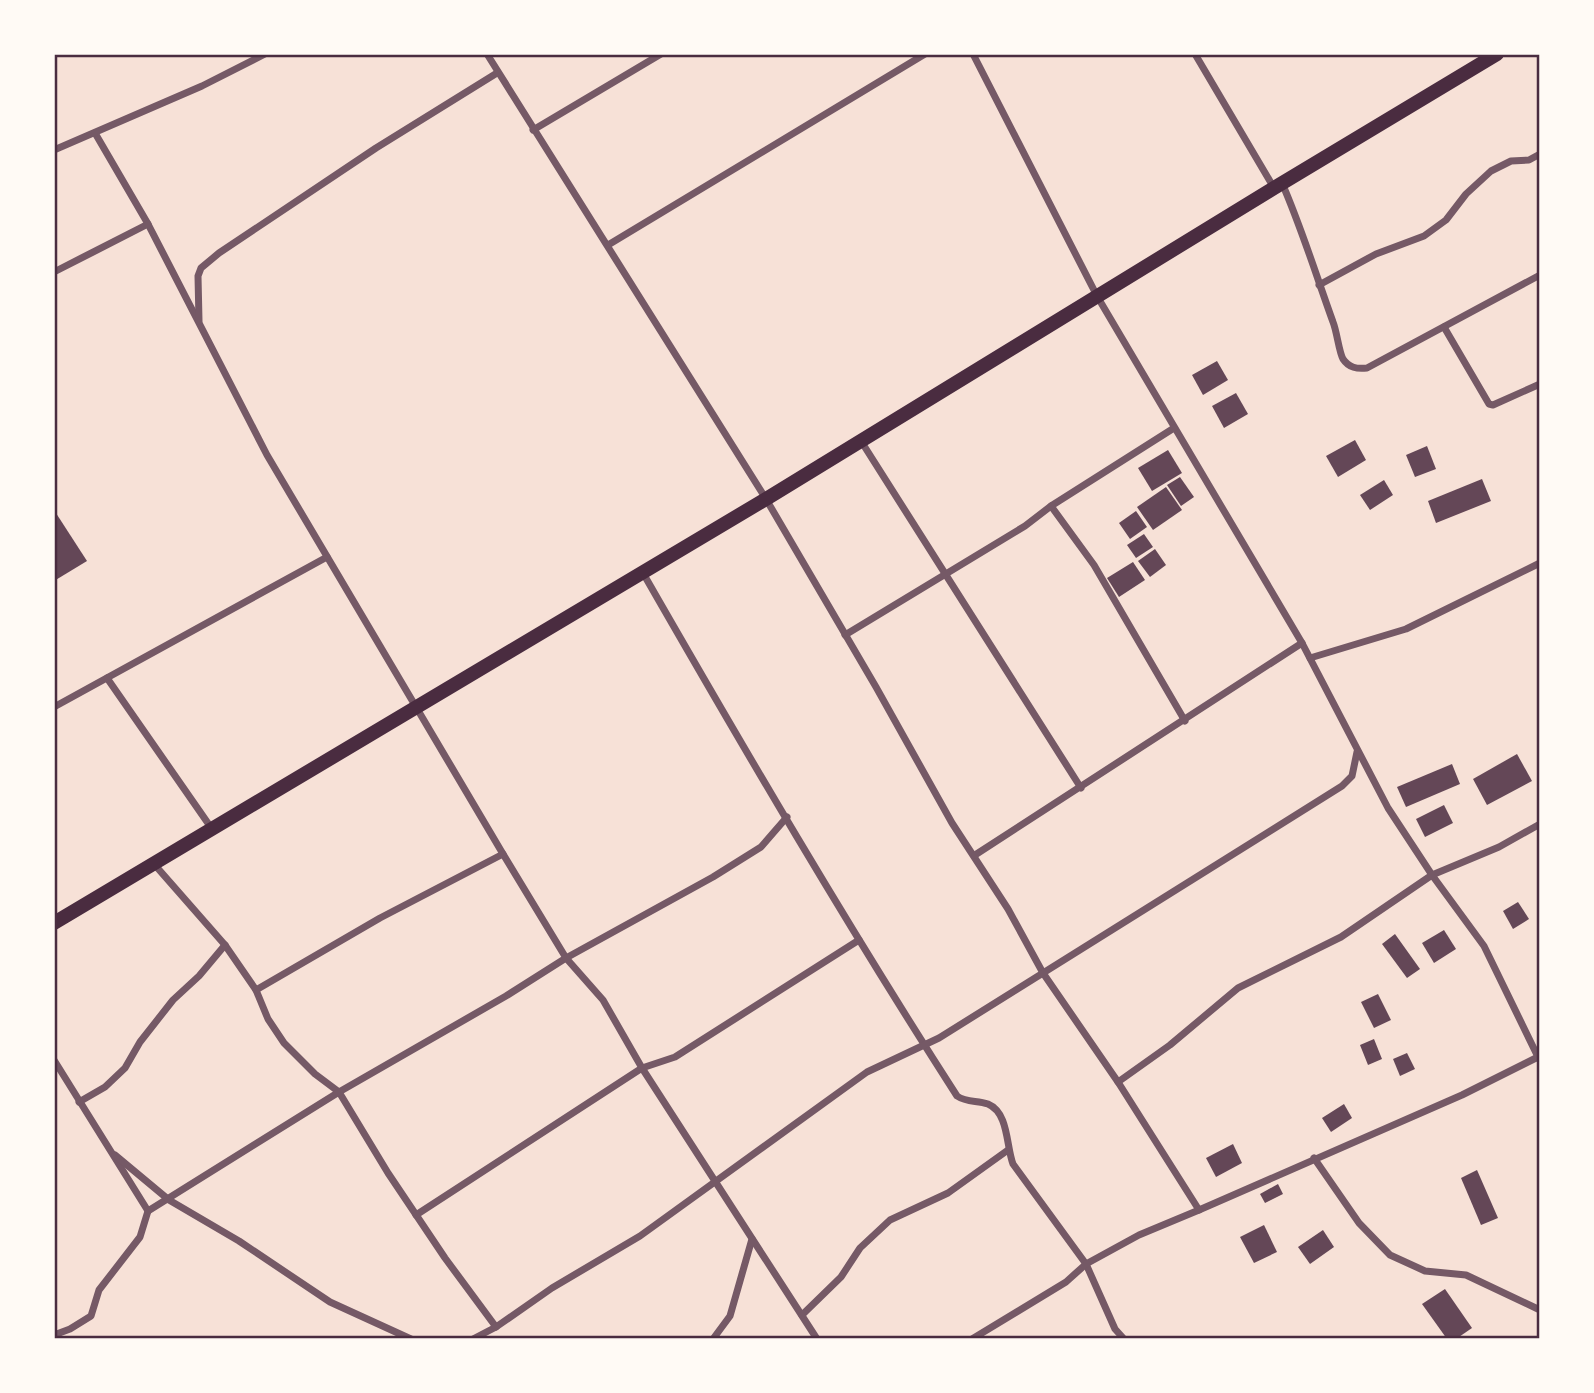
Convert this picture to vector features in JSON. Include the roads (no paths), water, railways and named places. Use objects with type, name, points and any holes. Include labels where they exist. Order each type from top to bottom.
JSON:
[{"type":"main road","points":[[54,923],[766,499],[1497,54]]},
{"type":"street","points":[[54,150],[202,86],[265,54]]},
{"type":"street","points":[[487,54],[766,499],[952,823],[1009,909],[1043,973],[1118,1082],[1199,1210]]},
{"type":"street","points":[[533,130],[661,54]]},
{"type":"street","points":[[608,245],[925,54]]},
{"type":"street","points":[[972,1339],[1066,1282],[1086,1264],[1139,1235],[1450,1100],[1539,1058],[1485,946],[1432,876],[1388,808],[1302,643],[1097,296],[973,54]]},
{"type":"street","points":[[1195,54],[1278,185],[1303,231],[1340,342],[1342,357],[1349,366],[1367,368],[1540,275]]},
{"type":"street","points":[[199,325],[198,275],[201,268],[219,253],[376,148],[497,73]]},
{"type":"street","points":[[95,133],[148,225],[267,455],[503,854],[566,958],[603,1000],[642,1068],[817,1339]]},
{"type":"street","points":[[1319,285],[1376,254],[1424,236],[1446,220],[1476,183],[1491,171],[1511,161],[1529,160],[1540,154]]},
{"type":"street","points":[[54,272],[148,225]]},
{"type":"street","points":[[1444,327],[1489,404],[1493,405],[1540,384]]},
{"type":"street","points":[[845,635],[1025,526],[1051,506],[1174,428]]},
{"type":"street","points":[[861,441],[1081,788]]},
{"type":"street","points":[[1051,506],[1094,565],[1185,721]]},
{"type":"street","points":[[54,706],[327,557]]},
{"type":"street","points":[[1310,658],[1406,629],[1540,563]]},
{"type":"street","points":[[643,573],[859,940],[957,1096],[964,1101],[990,1105],[998,1111],[1006,1128],[1008,1150],[1021,1174],[1086,1264],[1115,1329],[1124,1339]]},
{"type":"street","points":[[975,855],[1302,643]]},
{"type":"street","points":[[107,678],[212,829]]},
{"type":"street","points":[[473,1339],[640,1236],[867,1072],[924,1045],[1342,786],[1352,776],[1358,751]]},
{"type":"street","points":[[54,1335],[91,1316],[99,1290],[140,1237],[148,1211],[340,1092],[566,958],[713,877],[761,847],[787,817]]},
{"type":"street","points":[[1118,1082],[1189,1030],[1238,989],[1341,937],[1432,876],[1499,847],[1540,824]]},
{"type":"street","points":[[256,990],[380,918],[503,854]]},
{"type":"street","points":[[154,864],[225,945],[256,990],[268,1019],[284,1044],[315,1074],[340,1092],[416,1215],[496,1327]]},
{"type":"street","points":[[416,1215],[642,1068],[675,1057],[859,940]]},
{"type":"street","points":[[79,1102],[105,1087],[125,1068],[140,1042],[173,1000],[199,976],[225,945]]},
{"type":"street","points":[[54,1060],[148,1211]]},
{"type":"street","points":[[802,1315],[841,1278],[860,1248],[890,1220],[948,1193],[1008,1150]]},
{"type":"street","points":[[109,1151],[169,1200],[239,1241],[330,1301],[411,1339]]},
{"type":"street","points":[[1314,1158],[1359,1223],[1390,1255],[1425,1271],[1466,1275],[1540,1310]]},
{"type":"street","points":[[713,1339],[730,1316],[752,1239]]}]
